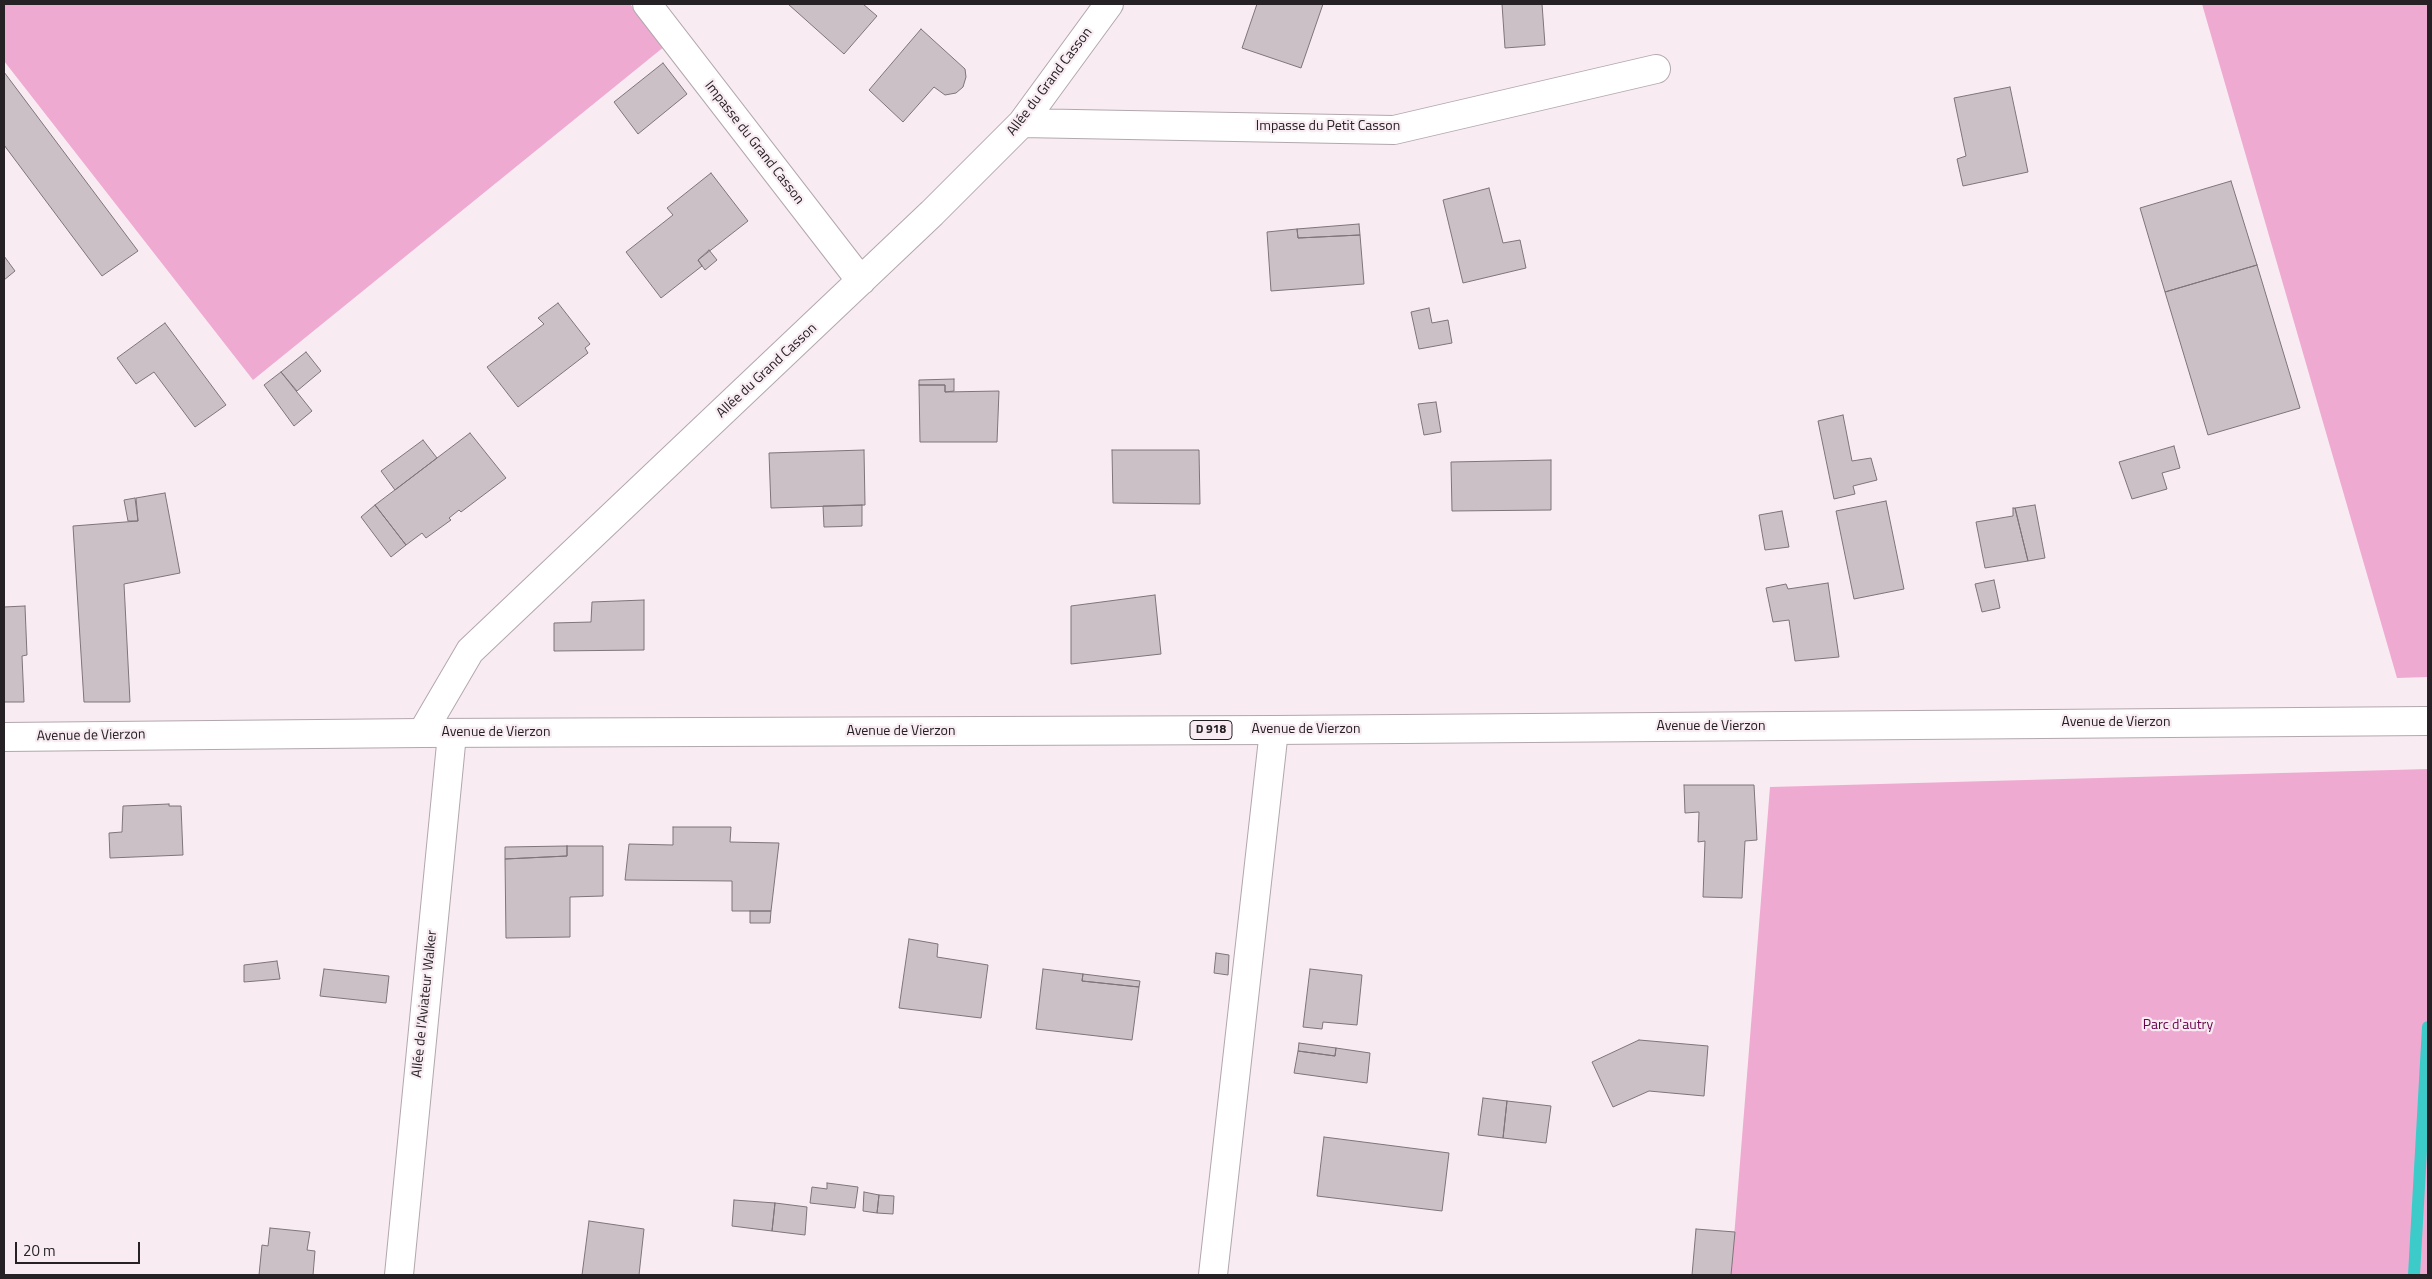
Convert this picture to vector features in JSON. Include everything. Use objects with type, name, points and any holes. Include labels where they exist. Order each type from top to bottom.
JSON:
[{"type":"street","name":"Impasse du Grand Casson","points":[[647,4],[861,281]]},
{"type":"street","name":"Allée du Grand Casson","points":[[422,733],[470,651],[861,281],[1022,123],[1109,4]]},
{"type":"street","name":"Impasse du Petit Casson","points":[[1022,123],[1394,130],[1656,69]]},
{"type":"street","name":"Avenue de Vierzon","points":[[4,738],[422,733],[1274,730],[2428,721]]},
{"type":"street","points":[[1213,1275],[1274,730]]},
{"type":"street","name":"Allée de l'Aviateur Walker","points":[[399,1275],[452,734]]},
{"type":"green space","points":[[4,4],[630,4],[665,46],[253,380],[4,61]]},
{"type":"green space","points":[[2202,4],[2428,4],[2428,677],[2397,678]]},
{"type":"green space","name":"Parc d'autry","points":[[2428,769],[2428,1275],[1731,1275],[1770,787]]},
{"type":"building","points":[[788,4],[863,4],[877,16],[844,54]]},
{"type":"building","points":[[1257,4],[1323,4],[1301,68],[1242,48]]},
{"type":"building","points":[[1502,4],[1542,4],[1545,45],[1505,48]]},
{"type":"building","points":[[921,29],[965,69],[966,77],[963,87],[956,93],[945,95],[934,87],[903,122],[869,90]]},
{"type":"building","points":[[663,63],[687,94],[638,134],[614,102]]},
{"type":"building","points":[[4,72],[138,251],[102,276],[4,145]]},
{"type":"building","points":[[2010,87],[2028,172],[1963,186],[1957,159],[1966,156],[1954,98]]},
{"type":"building","points":[[711,173],[748,221],[698,260],[702,266],[661,298],[626,252],[673,215],[667,208]]},
{"type":"building","points":[[2231,181],[2257,265],[2165,292],[2140,208]]},
{"type":"building","points":[[1489,188],[1503,243],[1520,240],[1526,268],[1463,283],[1443,200]]},
{"type":"building","points":[[1359,224],[1360,235],[1298,238],[1297,229]]},
{"type":"building","points":[[1297,229],[1298,238],[1360,235],[1364,284],[1271,291],[1267,232]]},
{"type":"building","points":[[709,250],[717,260],[705,270],[698,260]]},
{"type":"building","points":[[4,256],[15,271],[4,280]]},
{"type":"building","points":[[2257,265],[2300,408],[2208,435],[2165,292]]},
{"type":"building","points":[[558,303],[590,344],[585,348],[588,353],[518,407],[487,367],[544,324],[538,318]]},
{"type":"building","points":[[1429,308],[1432,323],[1448,320],[1452,343],[1419,349],[1411,312]]},
{"type":"building","points":[[165,323],[226,405],[195,427],[154,372],[136,384],[117,358]]},
{"type":"building","points":[[306,352],[321,371],[297,391],[281,372]]},
{"type":"building","points":[[281,372],[312,411],[294,426],[264,385]]},
{"type":"building","points":[[954,379],[954,391],[945,392],[945,385],[919,385],[919,380]]},
{"type":"building","points":[[919,385],[945,385],[945,392],[999,391],[997,442],[920,442]]},
{"type":"building","points":[[1436,402],[1441,432],[1424,435],[1418,404]]},
{"type":"building","points":[[1843,415],[1852,461],[1871,458],[1877,480],[1853,486],[1855,494],[1834,499],[1818,421]]},
{"type":"building","points":[[470,433],[506,478],[461,512],[459,510],[449,518],[451,520],[426,538],[422,533],[406,545],[375,505]]},
{"type":"building","points":[[423,440],[437,458],[395,490],[381,471]]},
{"type":"building","points":[[2174,446],[2180,468],[2162,473],[2167,489],[2132,499],[2119,462]]},
{"type":"building","points":[[864,450],[865,505],[771,508],[769,453]]},
{"type":"building","points":[[1112,450],[1199,450],[1200,504],[1113,503]]},
{"type":"building","points":[[1551,460],[1551,510],[1452,511],[1451,462]]},
{"type":"building","points":[[165,493],[180,573],[124,584],[130,702],[84,702],[73,526],[138,521],[136,498]]},
{"type":"building","points":[[135,498],[138,521],[128,521],[124,500]]},
{"type":"building","points":[[1886,501],[1904,589],[1854,599],[1836,511]]},
{"type":"building","points":[[375,505],[406,545],[391,557],[361,517]]},
{"type":"building","points":[[862,505],[862,526],[824,527],[823,506]]},
{"type":"building","points":[[2035,505],[2045,558],[2028,561],[2015,508]]},
{"type":"building","points":[[2013,508],[2015,508],[2028,561],[1985,568],[1976,522],[2013,516]]},
{"type":"building","points":[[1782,511],[1789,547],[1765,550],[1759,515]]},
{"type":"building","points":[[1994,580],[2000,608],[1982,612],[1975,584]]},
{"type":"building","points":[[1828,583],[1839,657],[1795,661],[1789,620],[1773,622],[1766,588],[1786,584],[1788,589]]},
{"type":"building","points":[[1155,595],[1161,654],[1071,664],[1071,606]]},
{"type":"building","points":[[644,600],[644,650],[554,651],[554,623],[591,622],[592,602]]},
{"type":"building","points":[[25,606],[27,655],[22,656],[24,702],[4,702],[4,607]]},
{"type":"building","points":[[1684,785],[1754,785],[1757,840],[1745,841],[1742,898],[1703,897],[1705,841],[1698,842],[1699,812],[1685,813]]},
{"type":"building","points":[[169,804],[169,806],[181,806],[183,855],[110,858],[109,833],[122,832],[123,806]]},
{"type":"building","points":[[673,827],[731,827],[730,842],[779,843],[771,911],[732,911],[732,881],[625,880],[629,844],[673,845]]},
{"type":"building","points":[[567,846],[603,846],[603,896],[570,897],[570,937],[506,938],[505,859],[567,856]]},
{"type":"building","points":[[567,846],[567,856],[505,859],[505,847]]},
{"type":"building","points":[[750,911],[771,911],[770,923],[750,923]]},
{"type":"building","points":[[909,939],[938,944],[937,957],[988,965],[981,1018],[899,1008]]},
{"type":"building","points":[[1216,953],[1229,955],[1228,975],[1214,973]]},
{"type":"building","points":[[277,961],[280,979],[244,982],[244,965]]},
{"type":"building","points":[[324,969],[389,976],[386,1003],[320,996]]},
{"type":"building","points":[[1043,969],[1083,974],[1082,981],[1139,987],[1132,1040],[1036,1029]]},
{"type":"building","points":[[1310,969],[1362,975],[1357,1025],[1323,1022],[1322,1029],[1303,1027]]},
{"type":"building","points":[[1083,974],[1140,981],[1139,987],[1082,981]]},
{"type":"building","points":[[1639,1040],[1708,1046],[1704,1096],[1649,1091],[1613,1107],[1592,1062]]},
{"type":"building","points":[[1299,1043],[1336,1048],[1335,1056],[1298,1051]]},
{"type":"building","points":[[1336,1048],[1370,1053],[1367,1083],[1294,1073],[1298,1051],[1335,1056]]},
{"type":"building","points":[[1483,1098],[1507,1101],[1503,1138],[1478,1135]]},
{"type":"building","points":[[1507,1101],[1551,1106],[1546,1143],[1503,1138]]},
{"type":"building","points":[[1324,1137],[1449,1153],[1442,1211],[1317,1196]]},
{"type":"building","points":[[827,1183],[858,1187],[855,1208],[810,1203],[812,1187],[827,1189]]},
{"type":"building","points":[[864,1192],[879,1195],[877,1213],[863,1211]]},
{"type":"building","points":[[879,1195],[894,1196],[893,1214],[877,1213]]},
{"type":"building","points":[[734,1200],[775,1203],[772,1231],[732,1226]]},
{"type":"building","points":[[775,1203],[807,1207],[805,1235],[772,1231]]},
{"type":"building","points":[[589,1221],[644,1229],[639,1275],[582,1275]]},
{"type":"building","points":[[270,1228],[310,1232],[307,1250],[315,1251],[313,1275],[259,1275],[262,1245],[268,1246]]},
{"type":"building","points":[[1696,1229],[1735,1232],[1731,1275],[1692,1275]]},
{"type":"waterway","points":[[2414,1275],[2428,1027]]}]
